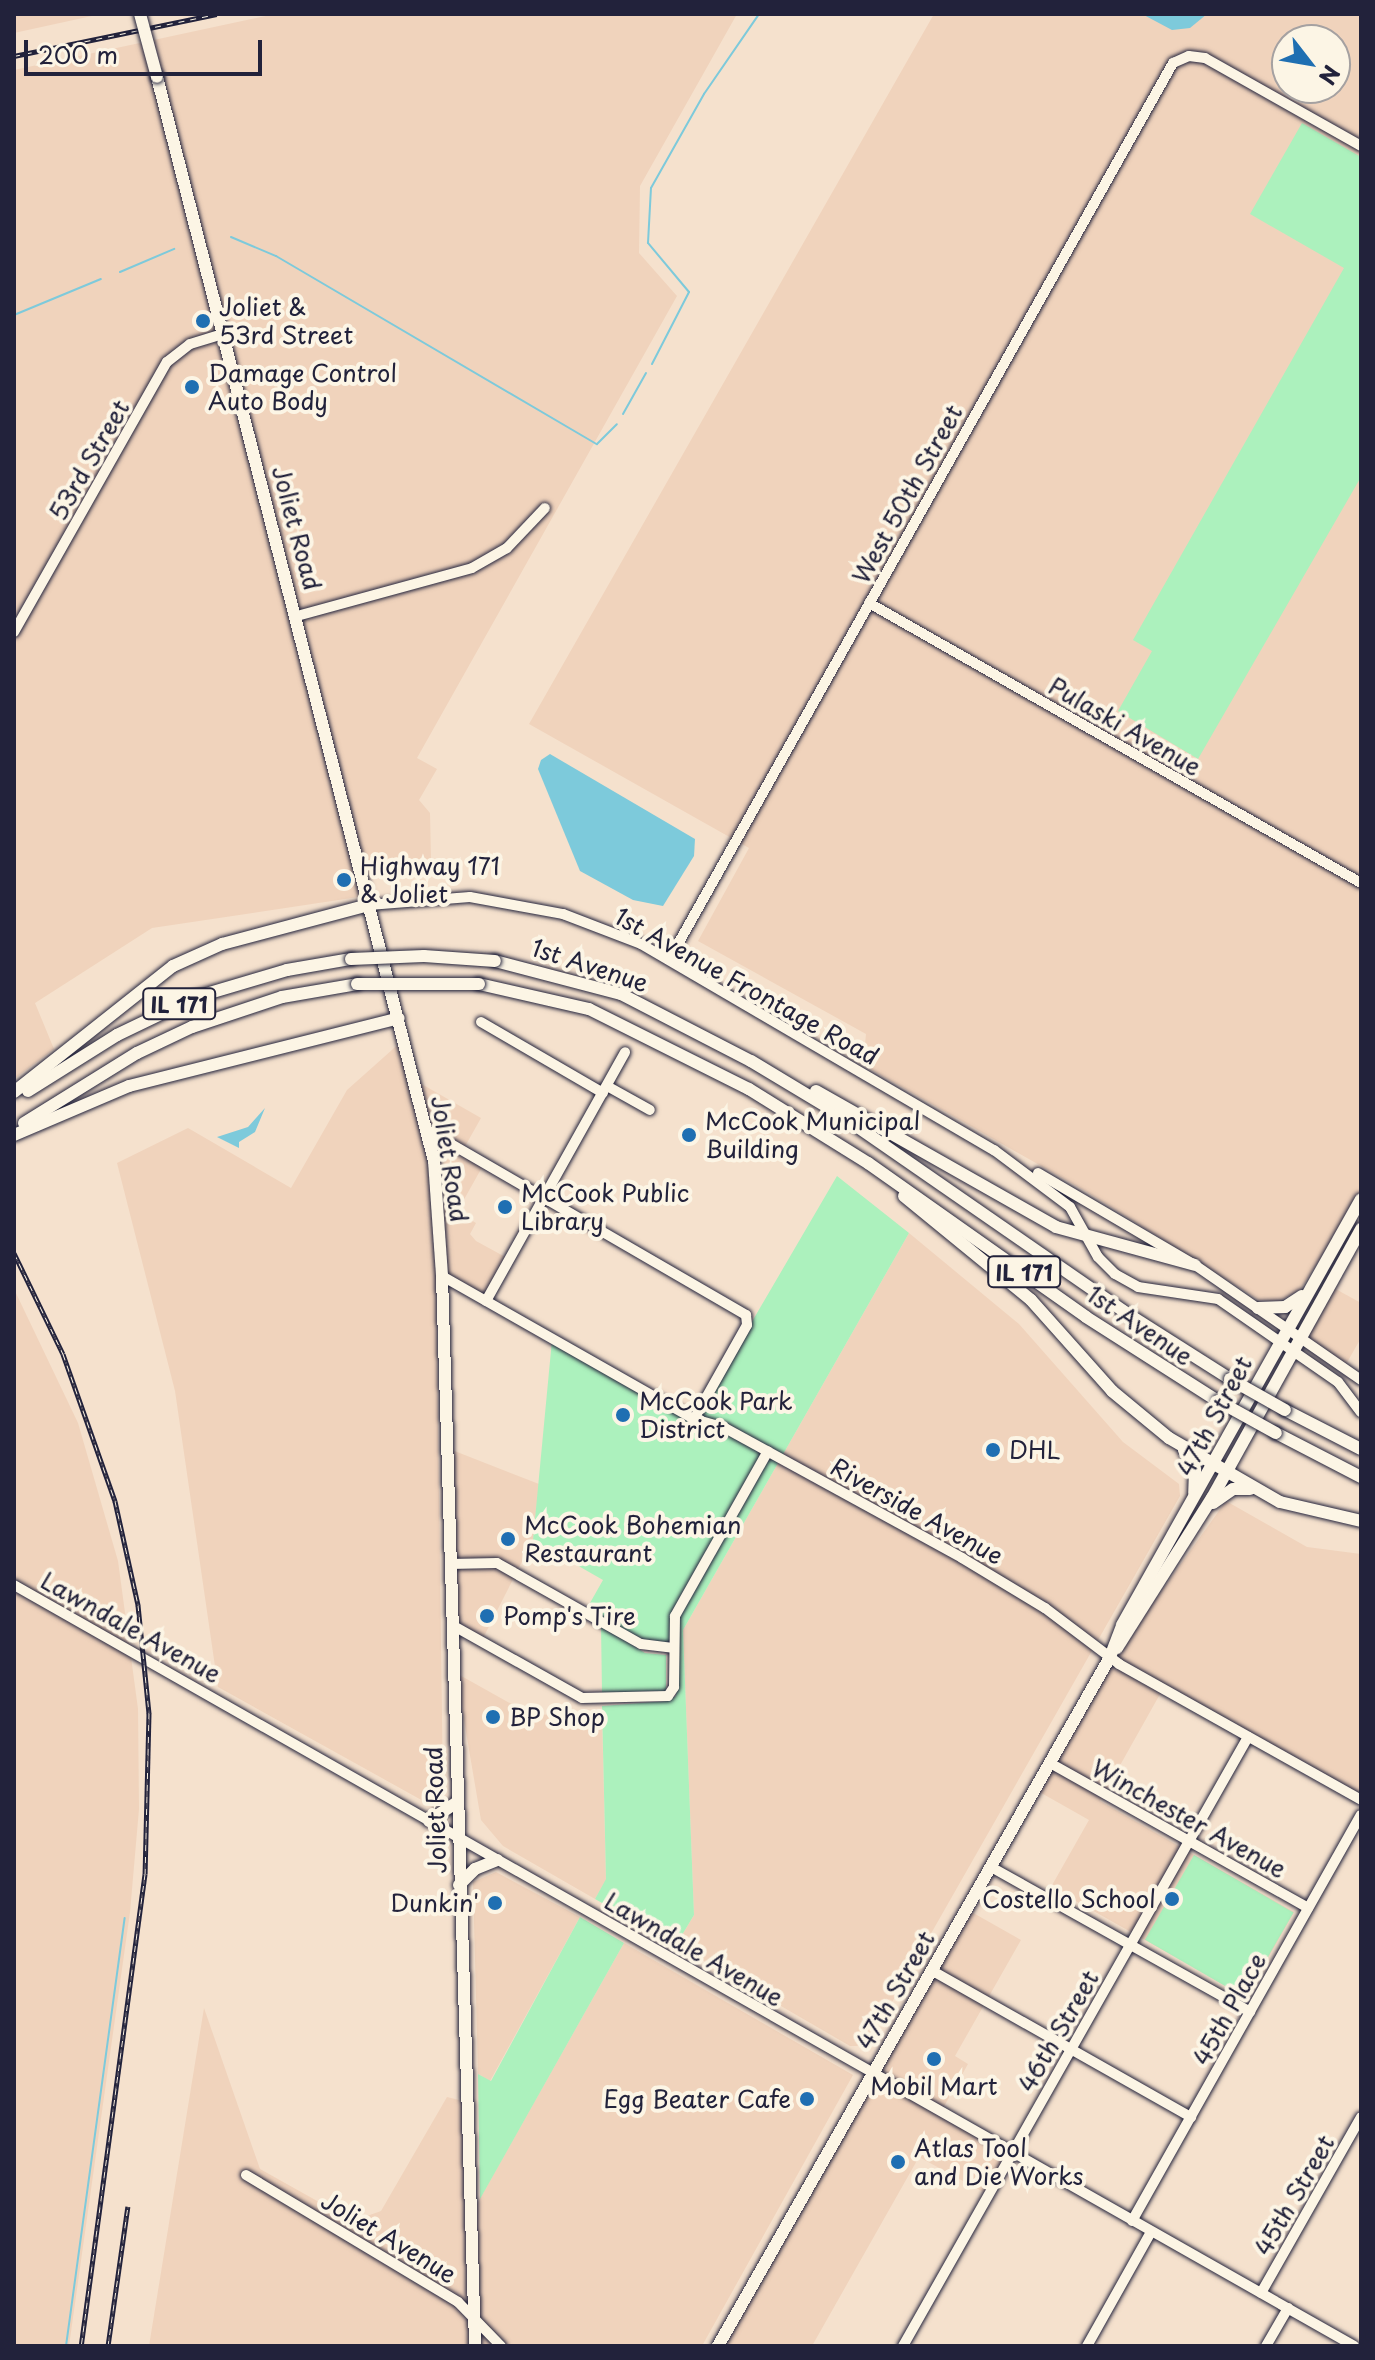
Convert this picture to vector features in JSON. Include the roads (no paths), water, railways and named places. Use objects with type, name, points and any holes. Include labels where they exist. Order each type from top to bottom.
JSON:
[{"type":"main road","name":"Joliet Road","points":[[140,14],[399,1018],[427,1130],[438,1191],[475,2346]]},
{"type":"main road","points":[[19,1092],[173,966],[222,944],[369,905]]},
{"type":"main road","name":"1st Avenue","points":[[19,1092],[173,1007],[254,978],[351,959],[424,956],[495,961],[600,986],[711,1039],[839,1114],[1123,1311],[1230,1379],[1361,1449]]},
{"type":"main road","name":"1st Avenue","points":[[34,1121],[137,1053],[192,1027],[282,997],[357,984],[479,984],[562,1000],[644,1032],[832,1140],[1218,1401],[1361,1477]]},
{"type":"main road","points":[[14,1135],[34,1121],[129,1086],[399,1018]]},
{"type":"main road","points":[[711,1039],[801,1082],[1035,1216],[1086,1237],[1195,1265]]},
{"type":"main road","name":"IL 171","points":[[14,1129],[34,1121]]},
{"type":"main road","points":[[832,1140],[1021,1291],[1126,1405],[1179,1445],[1253,1489],[1304,1510],[1361,1521]]},
{"type":"main road","name":"47th Street","points":[[718,2346],[1110,1657],[1122,1625],[1213,1466],[1279,1340],[1361,1199]]},
{"type":"main road","name":"47th Street","points":[[1110,1657],[1133,1630],[1226,1474],[1292,1350],[1357,1247],[1361,1229]]},
{"type":"main road","points":[[1258,1308],[1285,1307],[1305,1294]]},
{"type":"main road","points":[[1179,1445],[1195,1470],[1188,1511]]},
{"type":"main road","points":[[1186,1541],[1215,1500],[1233,1489],[1253,1489]]},
{"type":"main road","points":[[429,1821],[456,1803]]},
{"type":"main road","points":[[459,1885],[475,1869],[497,1860]]},
{"type":"street","name":"West 50th Street","points":[[669,960],[1173,63],[1189,56],[1205,58],[1361,146]]},
{"type":"street","name":"53rd Street","points":[[14,632],[167,362],[190,344],[222,334]]},
{"type":"street","points":[[297,616],[472,568],[507,548],[545,508]]},
{"type":"street","name":"Pulaski Avenue","points":[[869,603],[1361,883]]},
{"type":"street","name":"1st Avenue Frontage Road","points":[[369,905],[447,896],[506,902],[583,920],[669,960],[1195,1265],[1361,1380]]},
{"type":"street","points":[[481,1022],[650,1110]]},
{"type":"street","points":[[486,1301],[625,1052]]},
{"type":"street","points":[[427,1130],[747,1318],[694,1419]]},
{"type":"street","name":"1st Avenue Frontage Road","points":[[994,1150],[1057,1195],[1105,1265],[1126,1281],[1151,1289],[1203,1293],[1279,1340],[1338,1382],[1361,1412]]},
{"type":"street","points":[[1339,1237],[1357,1247]]},
{"type":"street","name":"Riverside Avenue","points":[[442,1276],[694,1419],[725,1428],[1033,1600],[1110,1657],[1361,1800]]},
{"type":"street","points":[[452,1625],[582,1698],[671,1694],[675,1616],[768,1451]]},
{"type":"street","points":[[450,1564],[497,1563],[641,1644],[673,1648]]},
{"type":"street","name":"Lawndale Avenue","points":[[14,1585],[1347,2344]]},
{"type":"street","name":"46th Street","points":[[903,2346],[1248,1737]]},
{"type":"street","name":"Winchester Avenue","points":[[1050,1763],[1308,1908]]},
{"type":"street","name":"45th Place","points":[[1132,2221],[1361,1815]]},
{"type":"street","points":[[991,1867],[1250,2012]]},
{"type":"street","points":[[931,1970],[1191,2117]]},
{"type":"street","name":"45th Street","points":[[1261,2293],[1361,2117]]},
{"type":"street","name":"Joliet Avenue","points":[[246,2175],[458,2302],[501,2346]]},
{"type":"street","points":[[1087,2346],[1151,2232]]},
{"type":"street","points":[[1266,2346],[1288,2308]]},
{"type":"water","points":[[1142,14],[1207,14],[1190,28],[1172,30]]},
{"type":"water","points":[[550,754],[695,839],[694,856],[663,906],[633,900],[580,871],[538,769],[541,760]]},
{"type":"water","points":[[265,1108],[255,1132],[239,1142],[239,1148],[217,1137],[248,1127]]},
{"type":"waterway","points":[[652,364],[689,292],[648,243],[651,188],[704,94],[759,14]]},
{"type":"waterway","points":[[231,237],[276,256],[597,444],[617,424]]},
{"type":"waterway","points":[[120,272],[174,249]]},
{"type":"waterway","points":[[14,315],[101,279]]},
{"type":"waterway","points":[[623,414],[646,373]]},
{"type":"waterway","points":[[66,2346],[125,1918]]},
{"type":"railway","points":[[14,56],[217,14]]},
{"type":"railway","points":[[14,1253],[63,1354],[115,1501],[138,1605],[149,1713],[145,1874],[81,2346]]},
{"type":"railway","points":[[108,2346],[128,2206]]},
{"type":"place","name":"Joliet & 53rd Street","points":[[203,321]]},
{"type":"place","name":"Damage Control Auto Body","points":[[192,387]]},
{"type":"place","name":"Highway 171 & Joliet","points":[[344,880]]},
{"type":"place","name":"McCook Municipal Building","points":[[689,1135]]},
{"type":"place","name":"McCook Public Library","points":[[505,1207]]},
{"type":"place","name":"McCook Park District","points":[[623,1415]]},
{"type":"place","name":"DHL","points":[[993,1450]]},
{"type":"place","name":"McCook Bohemian Restaurant","points":[[508,1539]]},
{"type":"place","name":"Pomp's Tire","points":[[487,1616]]},
{"type":"place","name":"BP Shop","points":[[493,1717]]},
{"type":"place","name":"Costello School","points":[[1172,1899]]},
{"type":"place","name":"Dunkin'","points":[[495,1903]]},
{"type":"place","name":"Mobil Mart","points":[[934,2059]]},
{"type":"place","name":"Egg Beater Cafe","points":[[807,2099]]},
{"type":"place","name":"Atlas Tool and Die Works","points":[[898,2162]]}]
